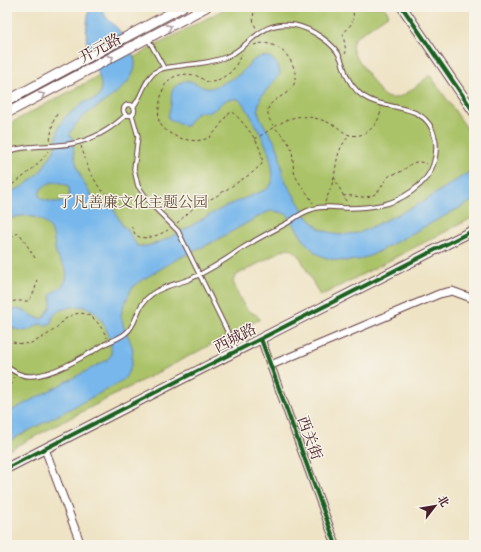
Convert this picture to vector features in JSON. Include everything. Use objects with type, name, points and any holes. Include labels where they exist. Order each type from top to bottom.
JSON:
[{"type":"street","name":"开元路","points":[[7,100],[182,7]]},
{"type":"street","name":"开元路","points":[[7,113],[206,7]]},
{"type":"street","points":[[402,7],[474,112]]},
{"type":"street","name":"西城路","points":[[7,468],[474,230]]},
{"type":"street","points":[[270,364],[439,294],[452,291],[474,299]]},
{"type":"street","name":"西关街","points":[[261,339],[336,545]]},
{"type":"street","points":[[45,449],[81,545]]},
{"type":"lane","points":[[7,367],[26,376],[38,376],[73,362],[128,332],[138,310],[146,299],[165,287],[199,274],[220,264],[254,241],[306,211],[322,207],[350,208],[383,205],[418,187],[424,181],[433,167],[436,141],[430,126],[425,119],[412,110],[381,104],[358,92],[344,72],[341,59],[334,48],[321,37],[305,28],[295,26],[274,26],[259,32],[244,45],[226,57],[198,64],[164,68],[157,71],[150,77],[138,102],[133,107],[134,112],[132,115],[138,136],[134,170],[138,186],[151,204],[178,231],[190,256],[199,274],[237,351]]},
{"type":"lane","points":[[148,39],[164,68]]},
{"type":"lane","points":[[126,115],[124,110],[125,107],[130,105],[133,107]]},
{"type":"lane","points":[[7,152],[18,149],[79,142],[99,134],[126,115],[132,115]]},
{"type":"path","points":[[256,7],[253,14],[253,20],[255,27],[259,32]]},
{"type":"path","points":[[341,59],[346,52],[343,34],[352,24],[352,7]]},
{"type":"path","points":[[250,47],[262,42],[276,47],[287,55],[293,66],[294,84],[285,96],[272,102],[269,106],[268,113],[269,119],[291,148],[295,172],[301,186],[315,208]]},
{"type":"path","points":[[131,226],[136,235],[143,238],[161,233],[173,226],[197,205],[216,197],[252,173],[262,164],[263,158],[254,139],[233,112],[227,115],[210,137],[198,140],[184,140],[172,134],[161,125],[158,119],[158,112],[163,91],[165,85],[170,79],[176,76],[190,74],[201,78],[206,82],[211,82],[235,69],[240,56],[245,51]]},
{"type":"path","points":[[254,139],[295,117],[307,117],[319,120],[336,126],[347,134],[358,135],[368,131],[376,124],[380,116],[381,104]]},
{"type":"path","points":[[7,187],[18,181],[47,153],[51,146],[51,131],[57,114]]},
{"type":"path","points":[[322,207],[332,186],[336,160],[339,152],[351,134]]},
{"type":"path","points":[[79,142],[83,157],[94,181],[100,189],[119,203]]},
{"type":"path","points":[[343,196],[347,195],[365,198],[378,193],[389,176],[398,173],[412,163],[421,162],[433,167]]},
{"type":"path","points":[[334,176],[350,208]]},
{"type":"path","points":[[7,242],[18,233],[20,234],[35,258]]},
{"type":"path","points":[[7,303],[15,301],[29,301],[35,290],[37,278]]},
{"type":"path","points":[[7,340],[22,343],[35,342],[52,331],[67,317],[84,313],[92,317],[99,325],[109,342]]},
{"type":"path","points":[[7,397],[12,387],[15,372]]},
{"type":"green space","name":"了凡善廉文化主题公园","points":[[228,7],[384,7],[389,14],[356,37],[352,45],[354,54],[385,97],[399,97],[430,75],[474,141],[474,217],[320,296],[299,255],[293,250],[287,248],[235,276],[233,282],[242,303],[249,311],[260,319],[7,451],[7,125]]},
{"type":"water","points":[[89,7],[102,7],[106,17],[118,29],[134,58],[134,70],[124,86],[82,118],[69,135],[73,138],[76,163],[87,188],[97,201],[115,208],[114,210],[124,228],[126,227],[137,246],[155,244],[177,234],[221,209],[267,189],[272,183],[272,166],[268,150],[247,109],[238,99],[225,101],[216,109],[207,113],[198,112],[187,126],[169,119],[168,117],[171,104],[171,94],[174,87],[177,85],[182,82],[189,81],[206,88],[214,87],[240,74],[256,58],[264,56],[270,57],[277,64],[280,74],[261,97],[258,107],[259,115],[275,142],[279,152],[283,175],[287,184],[308,218],[320,229],[338,235],[359,233],[419,204],[474,169],[474,200],[372,255],[359,260],[347,261],[335,260],[316,253],[305,242],[288,215],[270,211],[256,218],[209,244],[177,259],[139,282],[132,288],[123,307],[121,316],[133,349],[132,362],[125,378],[119,383],[7,442],[7,413],[107,360],[111,355],[111,344],[105,326],[98,315],[89,308],[75,307],[62,310],[54,315],[51,323],[47,325],[39,324],[27,330],[12,328],[7,320],[8,313],[18,309],[23,310],[35,317],[44,318],[51,306],[51,294],[62,286],[66,279],[67,275],[64,266],[56,254],[53,235],[49,227],[39,219],[26,216],[19,216],[7,221],[7,194],[24,186],[40,172],[54,151],[59,127],[65,117],[85,102],[98,98],[101,92],[100,78],[86,40]],"holes":[[[53,182],[61,183],[69,188],[69,196],[66,201],[53,202],[42,199],[39,195],[42,188],[46,185]]]},
{"type":"cycle path","points":[[402,7],[474,112]]},
{"type":"cycle path","points":[[7,468],[474,230]]},
{"type":"cycle path","points":[[261,339],[336,545]]}]
